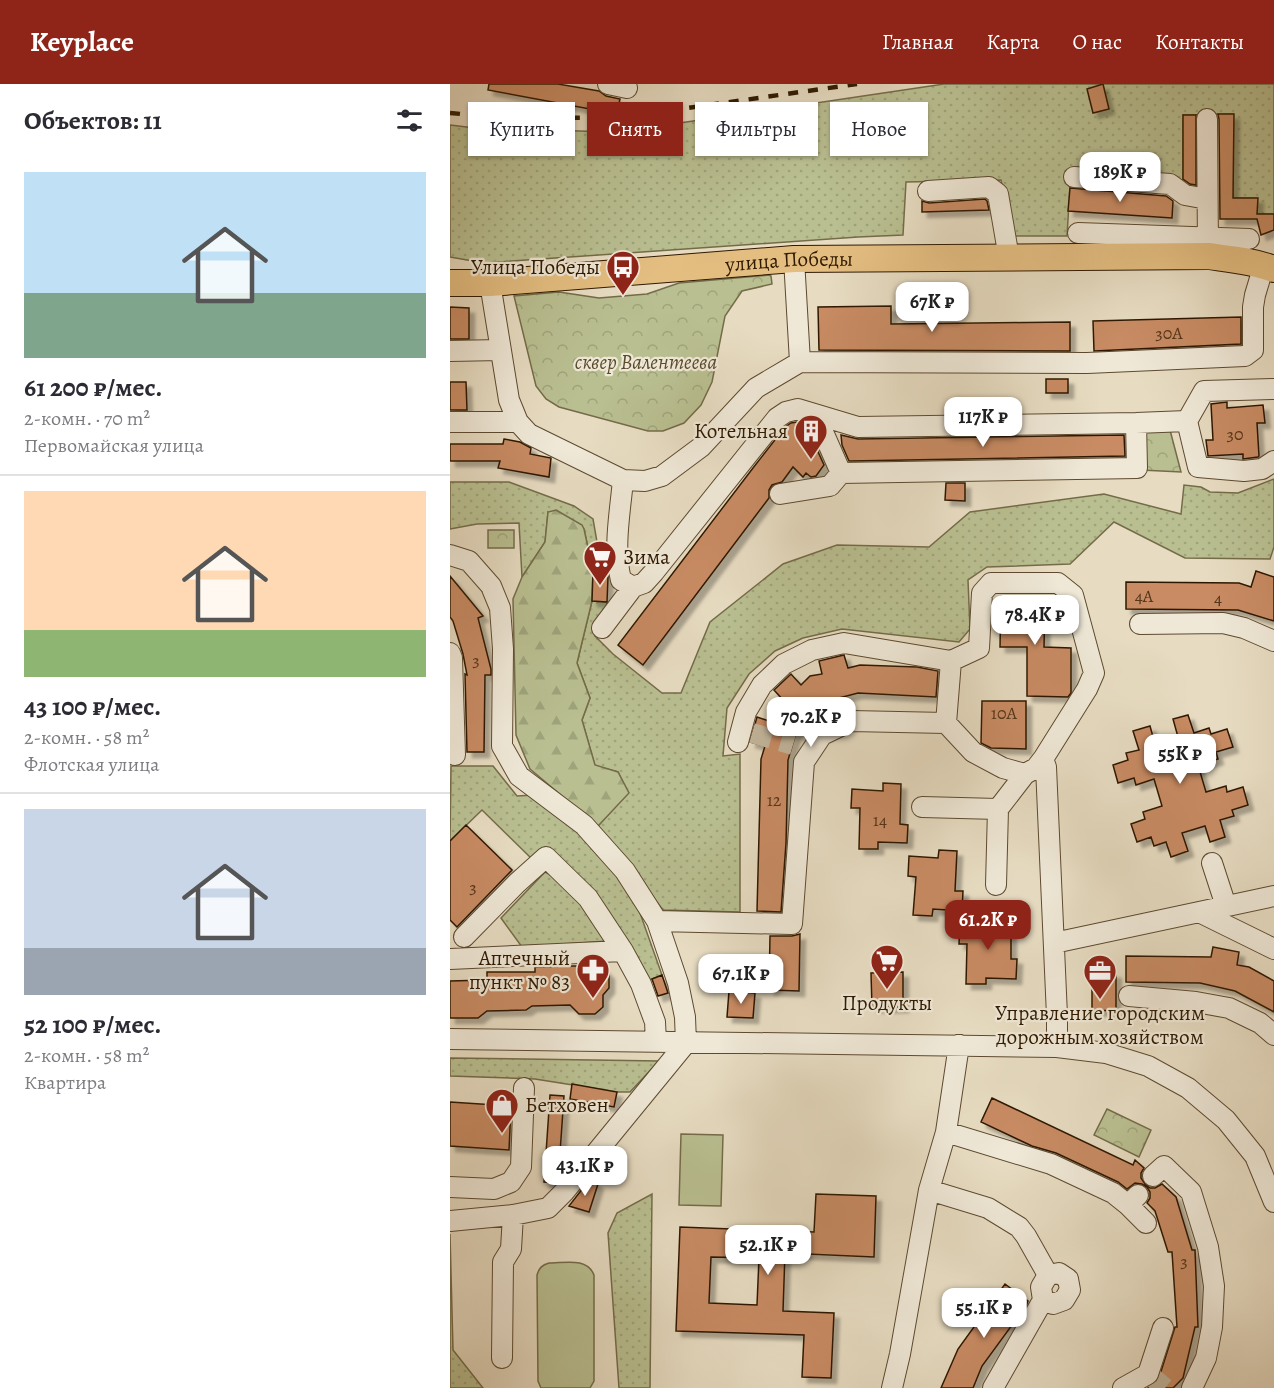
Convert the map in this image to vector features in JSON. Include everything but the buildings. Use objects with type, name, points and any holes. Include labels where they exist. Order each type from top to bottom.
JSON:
[{"type":"main road","name":"улица Победы","points":[[450,283],[490,283],[794,259],[1009,258],[1207,247],[1235,259],[1269,267]]},
{"type":"street","points":[[1207,119],[1207,247]]},
{"type":"street","points":[[1074,177],[1170,184],[1185,195],[1207,199]]},
{"type":"street","points":[[928,191],[989,187],[998,194],[1009,258]]},
{"type":"street","points":[[1078,233],[1207,247],[1249,239]]},
{"type":"street","points":[[794,259],[800,362]]},
{"type":"street","points":[[490,283],[509,400],[518,422],[529,434],[623,480],[645,481],[662,476],[701,447],[756,388],[800,362],[1087,363],[1245,356],[1253,350],[1255,295],[1269,267]]},
{"type":"street","points":[[450,351],[500,350]]},
{"type":"street","points":[[1274,389],[1204,391],[1187,421],[1198,466],[1244,471],[1262,469],[1274,461]]},
{"type":"street","points":[[602,628],[633,587],[644,583],[654,572],[777,418],[786,412],[798,409],[858,427],[1187,421]]},
{"type":"street","points":[[813,414],[841,472]]},
{"type":"street","points":[[450,422],[518,422]]},
{"type":"street","points":[[841,472],[1137,468],[1136,423]]},
{"type":"street","points":[[780,494],[830,486],[841,472]]},
{"type":"street","points":[[623,480],[617,565],[621,580],[633,587]]},
{"type":"street","points":[[450,555],[469,561],[491,586],[500,608],[503,649],[502,746],[519,777],[584,825],[625,871],[657,921],[678,983],[685,1017],[686,1043],[564,1192],[548,1208],[505,1216],[450,1221]]},
{"type":"street","points":[[744,735],[746,712],[762,684],[784,664],[812,650],[844,643],[951,661],[979,648],[982,593],[991,583],[1058,583],[1073,595],[1094,673],[1087,689],[1043,759],[1036,768],[1025,774],[998,809],[996,885]]},
{"type":"street","points":[[1140,624],[1223,623],[1244,628],[1274,641]]},
{"type":"street","points":[[450,653],[455,754]]},
{"type":"street","points":[[951,661],[946,723],[973,753],[1003,768],[1025,774]]},
{"type":"street","points":[[657,921],[792,924],[804,762],[802,748],[851,721],[946,723]]},
{"type":"street","points":[[1043,759],[1046,767],[1057,1047]]},
{"type":"street","points":[[922,807],[998,809]]},
{"type":"street","points":[[464,937],[546,857],[588,898],[623,951],[641,984],[655,1022],[656,1042]]},
{"type":"street","points":[[1212,863],[1226,906]]},
{"type":"street","points":[[1054,943],[1274,896]]},
{"type":"street","points":[[1198,912],[1274,949]]},
{"type":"street","points":[[450,959],[623,951]]},
{"type":"street","points":[[1129,996],[1196,1002],[1229,1008],[1260,1023],[1274,1035]]},
{"type":"street","points":[[450,1039],[1057,1047],[1106,1053],[1148,1066],[1188,1088],[1226,1120],[1255,1156],[1274,1202]]},
{"type":"street","points":[[892,1388],[929,1190],[946,1132],[959,1045]]},
{"type":"street","points":[[450,1187],[494,1189],[511,1182],[521,1167],[524,1088]]},
{"type":"street","points":[[946,1132],[1051,1164],[1133,1200],[1146,1223]]},
{"type":"street","points":[[1153,1176],[1164,1166],[1191,1192],[1208,1247],[1214,1286],[1212,1327],[1206,1358],[1192,1388]]},
{"type":"street","points":[[494,1189],[505,1216],[511,1249],[503,1262],[502,1358]]},
{"type":"street","points":[[929,1190],[988,1208],[1019,1227],[1047,1275]]},
{"type":"street","points":[[1043,1300],[1053,1304],[1064,1300],[1070,1290],[1068,1280],[1059,1273],[1047,1275]]},
{"type":"street","points":[[993,1388],[1043,1300],[1041,1287],[1047,1275]]},
{"type":"street","points":[[1123,1388],[1150,1376],[1163,1328]]},
{"type":"green space","points":[[944,84],[1274,84],[1274,214],[1257,214],[1257,198],[1233,198],[1233,114],[1183,115],[1183,180],[1071,170],[1067,236],[1013,236],[1001,180],[906,182],[903,235],[484,263],[450,257],[450,125],[468,127],[468,156],[575,156],[575,131],[587,131],[587,156],[683,156],[683,123],[695,121],[695,156],[818,156],[818,103]]},
{"type":"green space","name":"сквер Валентеева","points":[[769,275],[772,284],[742,291],[725,316],[712,382],[701,405],[684,423],[663,431],[648,431],[559,407],[546,399],[536,386],[514,296],[559,292],[599,298],[647,294],[679,283]]},
{"type":"green space","points":[[1170,430],[1181,472],[1141,470],[1140,431]]},
{"type":"green space","points":[[1274,479],[1274,547],[1270,559],[1185,558],[1114,522],[1070,564],[987,567],[968,580],[970,629],[959,642],[842,629],[803,638],[775,651],[749,674],[727,708],[723,756],[740,754],[740,912],[663,910],[598,826],[628,793],[618,772],[595,766],[582,720],[590,698],[577,663],[592,601],[607,602],[595,636],[613,654],[662,693],[681,693],[710,622],[783,564],[837,545],[929,547],[970,512],[1104,494],[1181,514],[1184,485],[1201,487],[1210,492],[1238,493]]},
{"type":"green space","points":[[450,482],[509,482],[574,506],[593,519],[597,542],[611,551],[608,571],[593,571],[584,529],[548,512],[545,542],[522,577],[519,523],[477,524],[450,529]]},
{"type":"green space","points":[[556,510],[582,525],[593,571],[592,601],[577,663],[590,698],[582,720],[595,765],[618,772],[629,793],[598,826],[530,769],[516,735],[513,599],[522,577],[545,542],[548,512]]},
{"type":"green space","points":[[488,530],[514,530],[514,548],[488,548]]},
{"type":"green space","points":[[451,766],[493,766],[517,796],[533,795],[587,837],[635,899],[662,975],[650,980],[593,895],[545,847],[532,859],[482,810],[450,841]]},
{"type":"green space","points":[[545,872],[564,882],[594,918],[607,941],[522,947],[501,918]]},
{"type":"green space","points":[[450,1058],[659,1061],[630,1092],[617,1092],[535,1079],[450,1076]]},
{"type":"green space","points":[[1107,1109],[1151,1130],[1139,1157],[1094,1135]]},
{"type":"green space","points":[[681,1134],[723,1135],[721,1206],[679,1205]]},
{"type":"green space","points":[[652,1194],[650,1388],[619,1388],[608,1233],[617,1213]]},
{"type":"green space","points":[[450,1234],[453,1350],[483,1388],[450,1388]]},
{"type":"green space","points":[[549,1263],[581,1263],[591,1269],[594,1275],[594,1381],[590,1388],[541,1388],[538,1381],[537,1275],[541,1267]]},
{"type":"tunnel","points":[[752,733],[793,745]]},
{"type":"tunnel","points":[[1153,1378],[1165,1388]]},
{"type":"railway","points":[[450,113],[561,118],[624,117],[857,84]]},
{"type":"place","name":"Улица Победы","points":[[623,296]]},
{"type":"place","name":"Котельная","points":[[811,460]]},
{"type":"place","name":"Зима","points":[[600,586]]},
{"type":"place","name":"Продукты","points":[[887,990]]},
{"type":"place","name":"Аптечный пункт № 83","points":[[593,999]]},
{"type":"place","name":"Управление городским дорожным хозяйством","points":[[1100,1000]]},
{"type":"place","name":"Бетховен","points":[[502,1134]]}]
